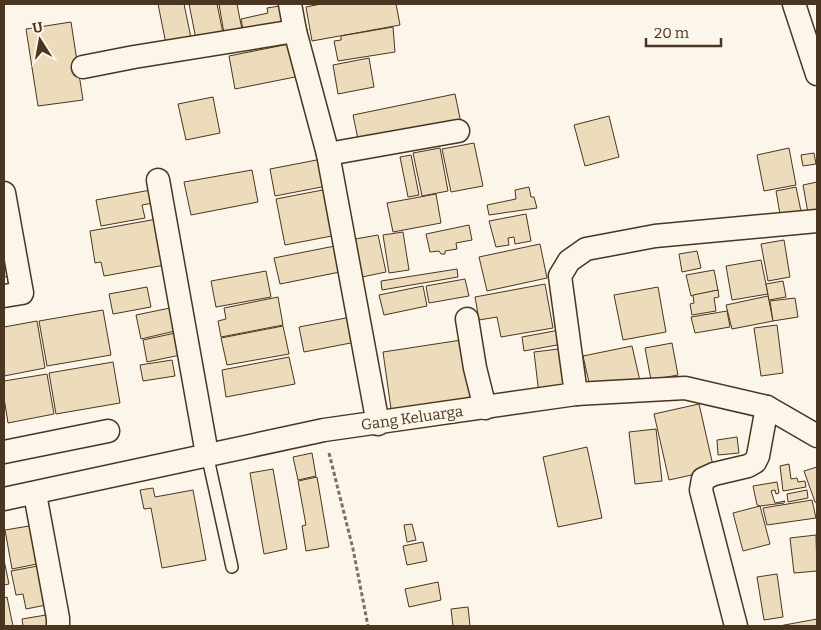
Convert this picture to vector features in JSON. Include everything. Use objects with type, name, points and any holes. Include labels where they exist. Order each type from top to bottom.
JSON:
[{"type":"street","points":[[290,4],[295,31],[328,154],[378,424]]},
{"type":"street","points":[[794,4],[817,74]]},
{"type":"street","points":[[84,67],[295,31]]},
{"type":"street","points":[[328,154],[458,131]]},
{"type":"street","points":[[158,180],[208,454]]},
{"type":"street","points":[[4,193],[22,293],[4,296]]},
{"type":"street","points":[[576,394],[560,276],[569,261],[574,257],[586,249],[654,236],[817,221]]},
{"type":"street","points":[[467,318],[475,368],[485,408]]},
{"type":"street","name":"Gang Keluarga","points":[[4,499],[35,494],[208,454],[324,430],[378,424],[576,394],[686,388],[776,412],[817,436]]},
{"type":"street","points":[[736,626],[701,490],[703,479],[714,474],[748,466],[755,462],[776,412]]},
{"type":"street","points":[[4,452],[108,431]]},
{"type":"street","points":[[35,494],[58,626]]},
{"type":"lane","points":[[208,454],[232,567]]},
{"type":"path","points":[[324,430],[353,549],[368,626]]},
{"type":"building","points":[[158,4],[184,4],[191,38],[166,44]]},
{"type":"building","points":[[189,4],[217,4],[224,38],[197,44]]},
{"type":"building","points":[[219,4],[237,4],[243,35],[225,39]]},
{"type":"building","points":[[321,4],[396,4],[400,25],[312,41],[306,7]]},
{"type":"building","points":[[286,5],[290,25],[243,29],[241,19],[268,13],[267,8]]},
{"type":"building","points":[[71,22],[83,100],[38,106],[26,29]]},
{"type":"building","points":[[393,27],[395,52],[338,61],[334,41],[341,40],[341,36]]},
{"type":"building","points":[[294,43],[300,76],[235,89],[229,56]]},
{"type":"building","points":[[369,58],[374,87],[338,94],[333,65]]},
{"type":"building","points":[[455,94],[461,123],[359,144],[353,115]]},
{"type":"building","points":[[213,97],[220,133],[186,140],[178,104]]},
{"type":"building","points":[[609,116],[619,157],[585,166],[574,125]]},
{"type":"building","points":[[474,143],[483,186],[451,192],[442,149]]},
{"type":"building","points":[[440,148],[448,191],[422,196],[413,153]]},
{"type":"building","points":[[789,148],[796,185],[764,191],[757,155]]},
{"type":"building","points":[[814,153],[816,164],[803,166],[801,155]]},
{"type":"building","points":[[411,155],[419,195],[408,197],[400,157]]},
{"type":"building","points":[[327,158],[332,185],[275,196],[270,169]]},
{"type":"building","points":[[252,170],[258,202],[191,215],[184,182]]},
{"type":"building","points":[[817,182],[817,212],[808,213],[803,185]]},
{"type":"building","points":[[529,187],[531,197],[534,197],[537,208],[489,215],[487,205],[516,199],[515,190]]},
{"type":"building","points":[[796,187],[802,216],[781,220],[776,191]]},
{"type":"building","points":[[333,188],[342,234],[285,245],[276,199]]},
{"type":"building","points":[[156,189],[159,202],[142,205],[145,218],[101,226],[96,200]]},
{"type":"building","points":[[436,194],[441,223],[393,232],[387,203]]},
{"type":"building","points":[[526,214],[531,241],[515,244],[514,237],[508,238],[509,245],[496,247],[489,221]]},
{"type":"building","points":[[157,219],[165,265],[104,276],[101,262],[95,263],[90,231]]},
{"type":"building","points":[[469,225],[472,240],[456,243],[457,249],[445,251],[445,254],[441,254],[439,251],[430,252],[426,234]]},
{"type":"building","points":[[403,232],[409,270],[389,273],[383,235]]},
{"type":"building","points":[[378,235],[386,272],[362,277],[355,239]]},
{"type":"building","points":[[784,240],[790,277],[768,281],[761,244]]},
{"type":"building","points":[[4,243],[11,276],[4,277]]},
{"type":"building","points":[[540,244],[547,278],[487,291],[479,257]]},
{"type":"building","points":[[340,245],[345,271],[280,284],[274,258]]},
{"type":"building","points":[[697,251],[701,268],[682,272],[679,254]]},
{"type":"building","points":[[761,260],[768,294],[732,300],[726,266]]},
{"type":"building","points":[[457,269],[458,277],[382,290],[381,281]]},
{"type":"building","points":[[714,270],[718,290],[691,296],[686,275]]},
{"type":"building","points":[[266,271],[271,297],[216,307],[211,281]]},
{"type":"building","points":[[465,279],[469,296],[429,303],[426,286]]},
{"type":"building","points":[[783,281],[786,297],[769,300],[766,284]]},
{"type":"building","points":[[545,284],[553,328],[501,337],[497,317],[479,320],[475,297]]},
{"type":"building","points":[[423,286],[427,306],[384,315],[379,295]]},
{"type":"building","points":[[147,287],[151,307],[113,314],[109,294]]},
{"type":"building","points":[[658,287],[666,332],[623,340],[614,295]]},
{"type":"building","points":[[718,290],[719,297],[714,298],[716,311],[692,315],[690,304],[694,303],[693,295]]},
{"type":"building","points":[[768,296],[773,321],[732,329],[726,305]]},
{"type":"building","points":[[278,297],[283,325],[221,337],[218,321],[226,319],[224,308]]},
{"type":"building","points":[[795,298],[798,317],[773,321],[770,301]]},
{"type":"building","points":[[170,308],[175,331],[141,339],[136,315]]},
{"type":"building","points":[[103,310],[111,355],[47,366],[39,321]]},
{"type":"building","points":[[727,311],[730,327],[695,333],[691,317]]},
{"type":"building","points":[[351,317],[356,342],[304,352],[299,327]]},
{"type":"building","points":[[37,321],[45,368],[4,376],[4,327]]},
{"type":"building","points":[[777,325],[783,373],[761,376],[754,328]]},
{"type":"building","points":[[283,326],[289,354],[227,365],[221,338]]},
{"type":"building","points":[[565,329],[568,343],[524,351],[522,337]]},
{"type":"building","points":[[180,332],[185,354],[147,362],[143,340]]},
{"type":"building","points":[[468,339],[477,403],[392,416],[383,352]]},
{"type":"building","points":[[672,343],[678,375],[651,380],[645,348]]},
{"type":"building","points":[[632,346],[640,381],[591,391],[583,356]]},
{"type":"building","points":[[567,348],[571,389],[539,394],[534,352]]},
{"type":"building","points":[[289,357],[295,384],[226,397],[222,370]]},
{"type":"building","points":[[172,360],[175,376],[143,381],[140,365]]},
{"type":"building","points":[[113,362],[120,403],[56,414],[49,373]]},
{"type":"building","points":[[47,374],[54,414],[8,423],[4,398],[4,381]]},
{"type":"building","points":[[699,404],[714,470],[669,480],[654,414]]},
{"type":"building","points":[[656,429],[662,481],[635,484],[629,432]]},
{"type":"building","points":[[737,437],[739,453],[718,455],[717,440]]},
{"type":"building","points":[[587,447],[602,518],[558,527],[543,457]]},
{"type":"building","points":[[312,453],[316,476],[298,480],[293,457]]},
{"type":"building","points":[[789,464],[791,479],[797,478],[798,482],[805,481],[806,487],[783,491],[780,466]]},
{"type":"building","points":[[817,467],[817,503],[804,471]]},
{"type":"building","points":[[273,469],[287,549],[264,554],[250,473]]},
{"type":"building","points":[[317,477],[329,547],[306,551],[302,526],[306,525],[298,481]]},
{"type":"building","points":[[777,482],[779,493],[776,494],[775,490],[771,491],[775,503],[785,501],[784,503],[757,505],[753,486]]},
{"type":"building","points":[[153,488],[155,497],[193,490],[206,560],[162,568],[151,508],[144,509],[140,490]]},
{"type":"building","points":[[807,490],[808,498],[788,502],[787,494]]},
{"type":"building","points":[[812,500],[816,518],[767,525],[763,508]]},
{"type":"building","points":[[760,506],[770,544],[743,551],[733,513]]},
{"type":"building","points":[[412,524],[416,540],[407,542],[404,525]]},
{"type":"building","points":[[35,525],[42,563],[12,569],[5,530]]},
{"type":"building","points":[[816,535],[817,571],[794,573],[790,538]]},
{"type":"building","points":[[423,542],[427,561],[407,565],[403,546]]},
{"type":"building","points":[[4,560],[9,584],[4,585]]},
{"type":"building","points":[[43,565],[51,604],[26,609],[23,594],[16,595],[11,571]]},
{"type":"building","points":[[777,574],[783,617],[764,620],[757,577]]},
{"type":"building","points":[[438,582],[441,600],[409,607],[405,589]]},
{"type":"building","points":[[7,597],[13,626],[4,626],[4,598]]},
{"type":"building","points":[[468,607],[470,626],[453,626],[451,609]]},
{"type":"building","points":[[46,615],[48,626],[23,626],[22,619]]},
{"type":"building","points":[[817,619],[817,626],[779,626]]}]
